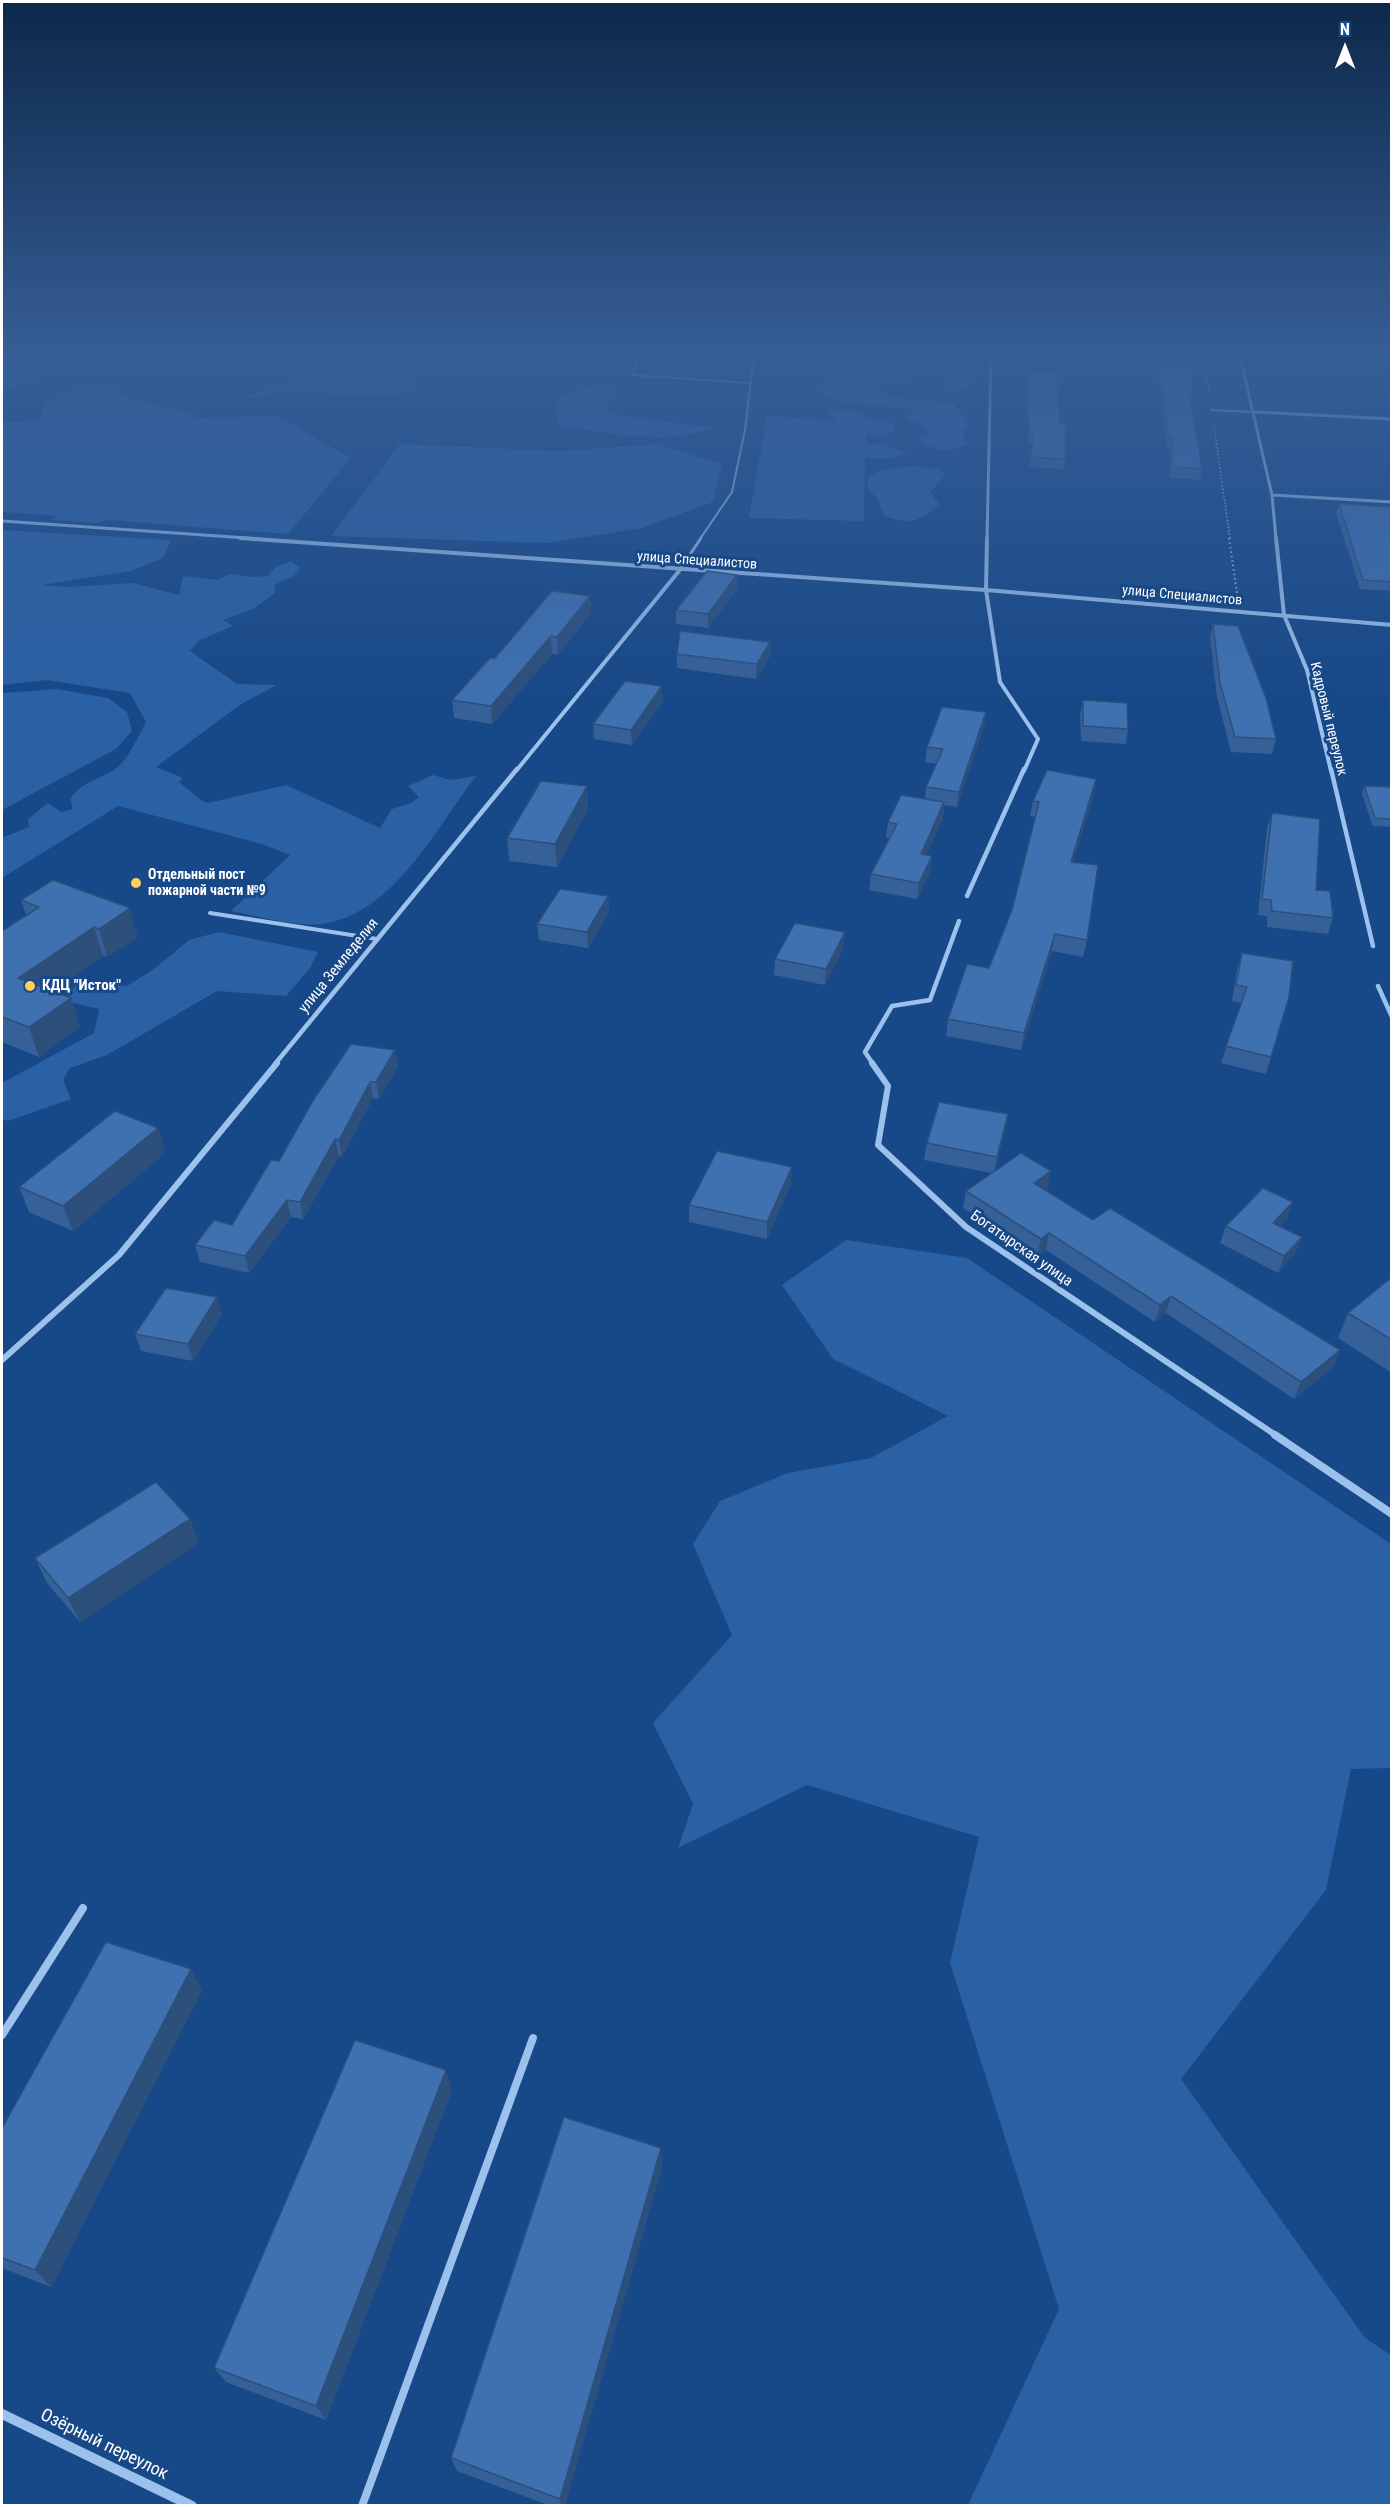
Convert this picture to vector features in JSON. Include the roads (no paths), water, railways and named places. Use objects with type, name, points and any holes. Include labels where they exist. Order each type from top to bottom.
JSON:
[{"type":"street","points":[[968,896],[1038,739],[1000,682],[986,590],[989,473]]},
{"type":"street","name":"Кадровый переулок","points":[[1268,473],[1272,495],[1284,615],[1307,670],[1373,946]]},
{"type":"street","points":[[1272,495],[1392,502]]},
{"type":"street","name":"улица Специалистов","points":[[2,521],[986,590],[1392,625]]},
{"type":"street","name":"улица Земледелия","points":[[2,1360],[119,1255],[679,570]]},
{"type":"street","name":"Богатырская улица","points":[[959,921],[930,1000],[892,1006],[865,1052],[888,1086],[878,1146],[966,1227],[1392,1514]]},
{"type":"street","points":[[1378,986],[1392,1017]]},
{"type":"street","name":"Озёрный переулок","points":[[2,2414],[192,2505]]},
{"type":"lane","points":[[679,570],[732,492],[736,473]]},
{"type":"lane","points":[[210,913],[377,939]]},
{"type":"lane","points":[[2,2035],[84,1908]]},
{"type":"lane","points":[[362,2505],[532,2038]]},
{"type":"place","name":"Отдельный пост пожарной части №9","points":[[136,883]]},
{"type":"place","name":"КДЦ \"Исток\"","points":[[30,986]]}]
